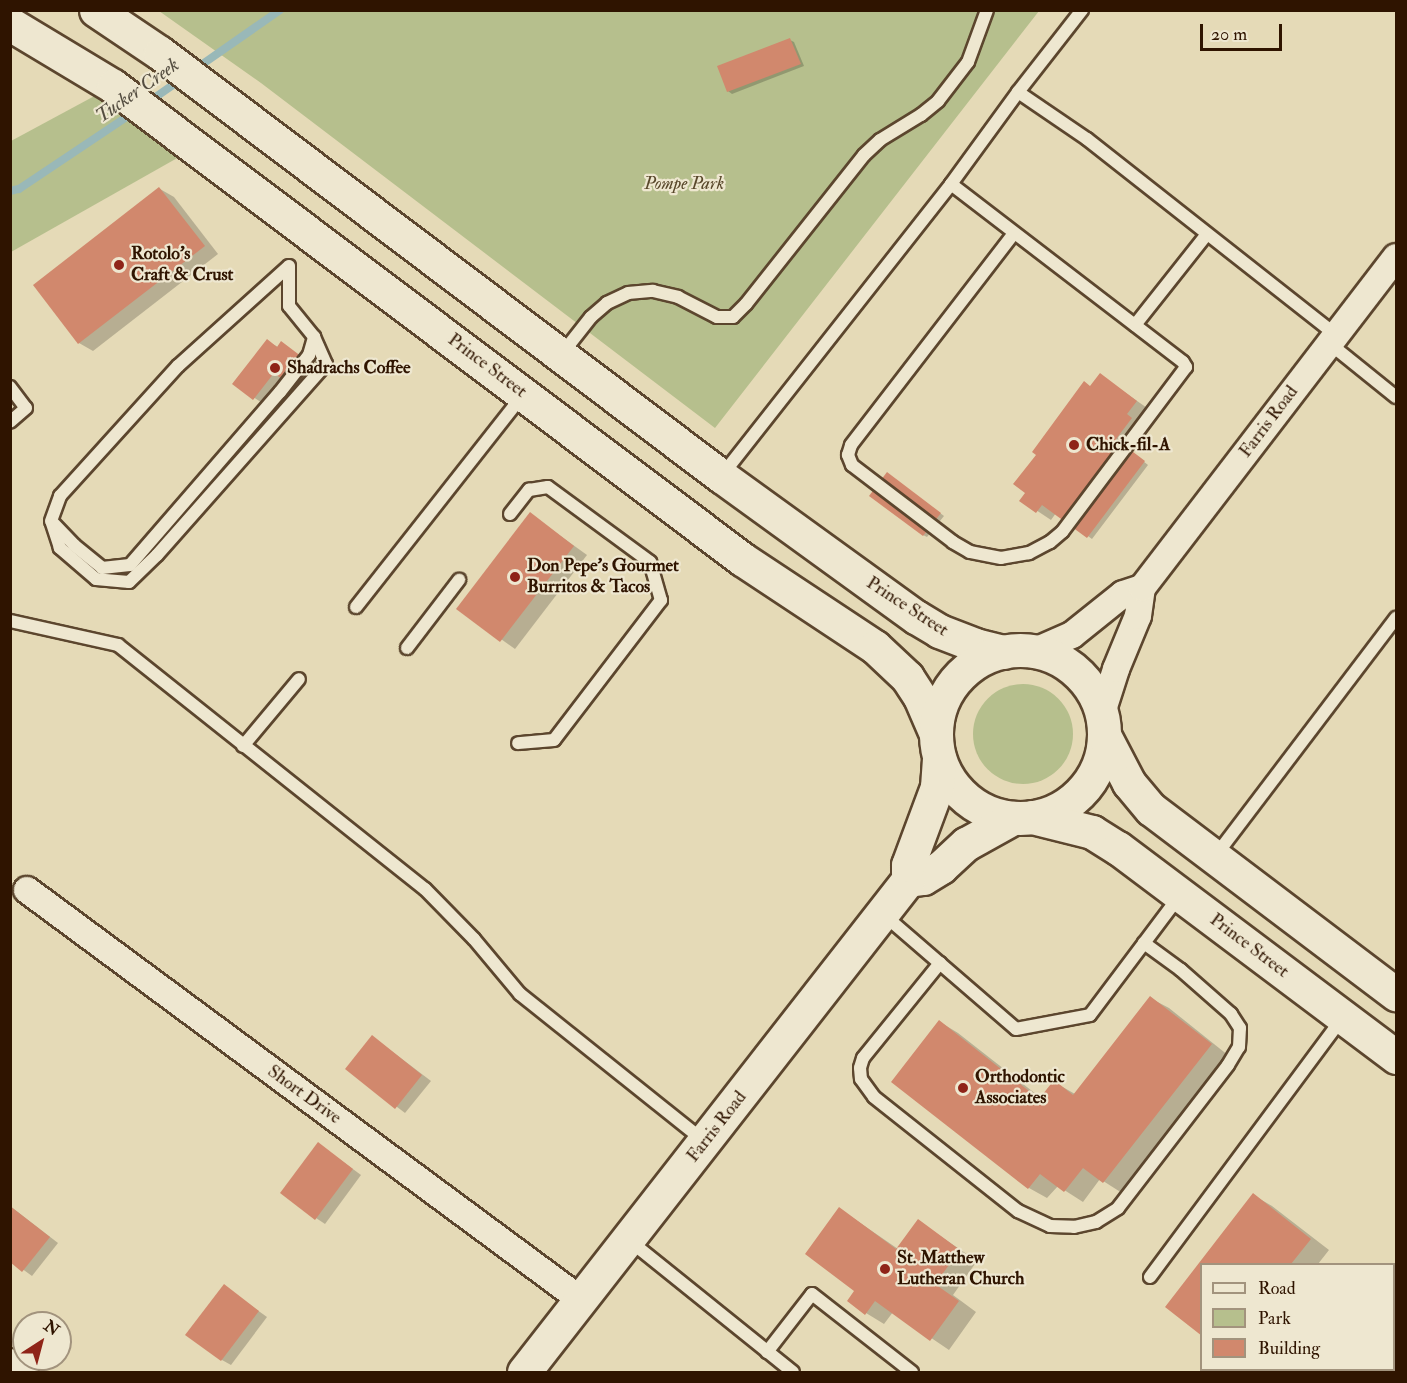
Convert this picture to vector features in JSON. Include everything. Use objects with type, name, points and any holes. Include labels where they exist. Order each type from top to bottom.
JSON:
[{"type":"main road","name":"Prince Street","points":[[96,10],[160,53],[721,476],[916,617],[939,631],[975,645],[1018,652]]},
{"type":"main road","name":"Prince Street","points":[[10,24],[113,87],[742,559],[875,647],[907,677],[920,697],[938,746]]},
{"type":"main road","points":[[1023,818],[989,812],[963,796],[945,772],[938,746],[939,711],[953,682],[978,661],[1018,652],[1057,659],[1080,676],[1097,700],[1103,724],[1129,783],[1151,809],[1213,859],[1396,994]]},
{"type":"main road","points":[[908,880],[923,878],[941,867],[966,844],[1023,818],[1062,807],[1087,785],[1102,755],[1103,724]]},
{"type":"main road","name":"Farris Road","points":[[524,1372],[908,880],[908,865],[937,787],[938,746]]},
{"type":"main road","name":"Prince Street","points":[[1023,818],[1092,832],[1118,848],[1396,1057]]},
{"type":"main road","points":[[1343,1017],[1380,1018],[1396,1031]]},
{"type":"street","name":"Farris Road","points":[[1103,724],[1116,669],[1138,616],[1142,588],[1396,257]]},
{"type":"street","name":"Farris Road","points":[[1018,652],[1072,635],[1123,594],[1142,588]]},
{"type":"street","name":"Short Drive","points":[[27,890],[581,1300]]},
{"type":"street","points":[[10,1362],[25,1372]]},
{"type":"lane","points":[[561,356],[591,317],[607,303],[628,293],[653,291],[678,297],[717,317],[733,317],[746,304],[864,155],[880,140],[921,115],[938,101],[968,62],[987,10]]},
{"type":"lane","points":[[721,476],[951,184],[1018,92],[1082,10]]},
{"type":"lane","points":[[1018,92],[1087,139],[1207,234],[1332,339],[1396,398]]},
{"type":"lane","points":[[951,184],[1183,362],[1185,369],[1062,532],[1036,550],[1001,558],[970,552],[852,465],[848,455],[851,445],[1014,233]]},
{"type":"lane","points":[[1135,325],[1207,234]]},
{"type":"lane","points":[[289,266],[289,306],[314,337],[326,364],[157,555],[129,582],[96,579],[60,548],[51,521],[60,496],[178,366],[289,266]]},
{"type":"lane","points":[[51,521],[74,545],[102,568],[130,565],[280,392],[309,355],[314,337]]},
{"type":"lane","points":[[10,387],[26,408],[10,422]]},
{"type":"lane","points":[[356,608],[524,394]]},
{"type":"lane","points":[[510,514],[529,490],[548,487],[650,562],[661,600],[554,740],[518,743]]},
{"type":"lane","points":[[407,648],[459,580]]},
{"type":"lane","points":[[1213,859],[1396,618]]},
{"type":"lane","points":[[10,621],[74,633],[118,645],[425,889],[474,939],[520,994],[705,1142]]},
{"type":"lane","points":[[243,746],[299,679]]},
{"type":"lane","points":[[883,914],[1016,1029],[1090,1015],[1180,894]]},
{"type":"lane","points":[[940,963],[863,1058],[860,1068],[861,1080],[874,1097],[1018,1211],[1050,1226],[1074,1227],[1096,1222],[1118,1208],[1228,1065],[1239,1047],[1240,1028],[1231,1014],[1181,970],[1144,943]]},
{"type":"lane","points":[[1150,1277],[1343,1017]]},
{"type":"lane","points":[[629,1240],[793,1372]]},
{"type":"lane","points":[[767,1352],[812,1294],[912,1372]]},
{"type":"green space","name":"Pompe Park","points":[[159,11],[1039,11],[715,428],[261,83]]},
{"type":"green space","points":[[113,86],[195,148],[11,252],[11,141]]},
{"type":"green space","points":[[1023,684],[1042,687],[1059,698],[1070,715],[1073,734],[1070,753],[1059,770],[1042,781],[1023,784],[1004,781],[987,770],[976,753],[973,734],[976,715],[987,698],[1004,687]]},
{"type":"building","points":[[790,38],[801,64],[727,92],[717,66]]},
{"type":"building","name":"Rotolo's Craft & Crust","points":[[159,187],[205,246],[78,344],[33,285]]},
{"type":"building","name":"Shadrachs Coffee","points":[[267,339],[277,347],[281,341],[310,363],[292,387],[274,373],[253,400],[232,384]]},
{"type":"building","name":"Chick-fil-A","points":[[1100,373],[1137,401],[1127,414],[1132,418],[1116,439],[1145,461],[1087,538],[1042,505],[1036,513],[1019,501],[1025,493],[1013,484],[1036,455],[1032,452],[1084,381],[1090,386]]},
{"type":"building","points":[[887,472],[941,513],[923,536],[869,496]]},
{"type":"building","name":"Don Pepe's Gourmet Burritos & Tacos","points":[[530,512],[574,546],[500,642],[456,609]]},
{"type":"building","name":"Orthodontic Associates","points":[[1150,996],[1212,1044],[1103,1183],[1083,1168],[1064,1192],[1040,1174],[1028,1189],[891,1082],[939,1020],[1039,1099],[1054,1080],[1073,1095]]},
{"type":"building","points":[[372,1035],[422,1075],[395,1109],[345,1069]]},
{"type":"building","points":[[318,1142],[353,1169],[315,1220],[280,1193]]},
{"type":"building","points":[[1253,1193],[1311,1239],[1292,1263],[1200,1263],[1200,1334],[1165,1307]]},
{"type":"building","points":[[10,1206],[50,1237],[22,1272],[10,1262]]},
{"type":"building","name":"St. Matthew Lutheran Church","points":[[839,1207],[896,1249],[918,1219],[960,1250],[935,1284],[959,1301],[930,1341],[875,1301],[865,1315],[847,1301],[854,1291],[805,1254]]},
{"type":"building","points":[[224,1284],[259,1311],[221,1361],[185,1335]]},
{"type":"waterway","name":"Tucker Creek","points":[[194,70],[280,10]]},
{"type":"waterway","name":"Tucker Creek","points":[[147,103],[183,78]]},
{"type":"waterway","name":"Tucker Creek","points":[[10,191],[19,189],[134,112]]},
{"type":"place","name":"Rotolo's Craft & Crust","points":[[119,265]]},
{"type":"place","name":"Shadrachs Coffee","points":[[275,368]]},
{"type":"place","name":"Chick-fil-A","points":[[1074,445]]},
{"type":"place","name":"Don Pepe's Gourmet Burritos & Tacos","points":[[515,577]]},
{"type":"place","name":"Orthodontic Associates","points":[[963,1088]]},
{"type":"place","name":"St. Matthew Lutheran Church","points":[[885,1269]]}]
